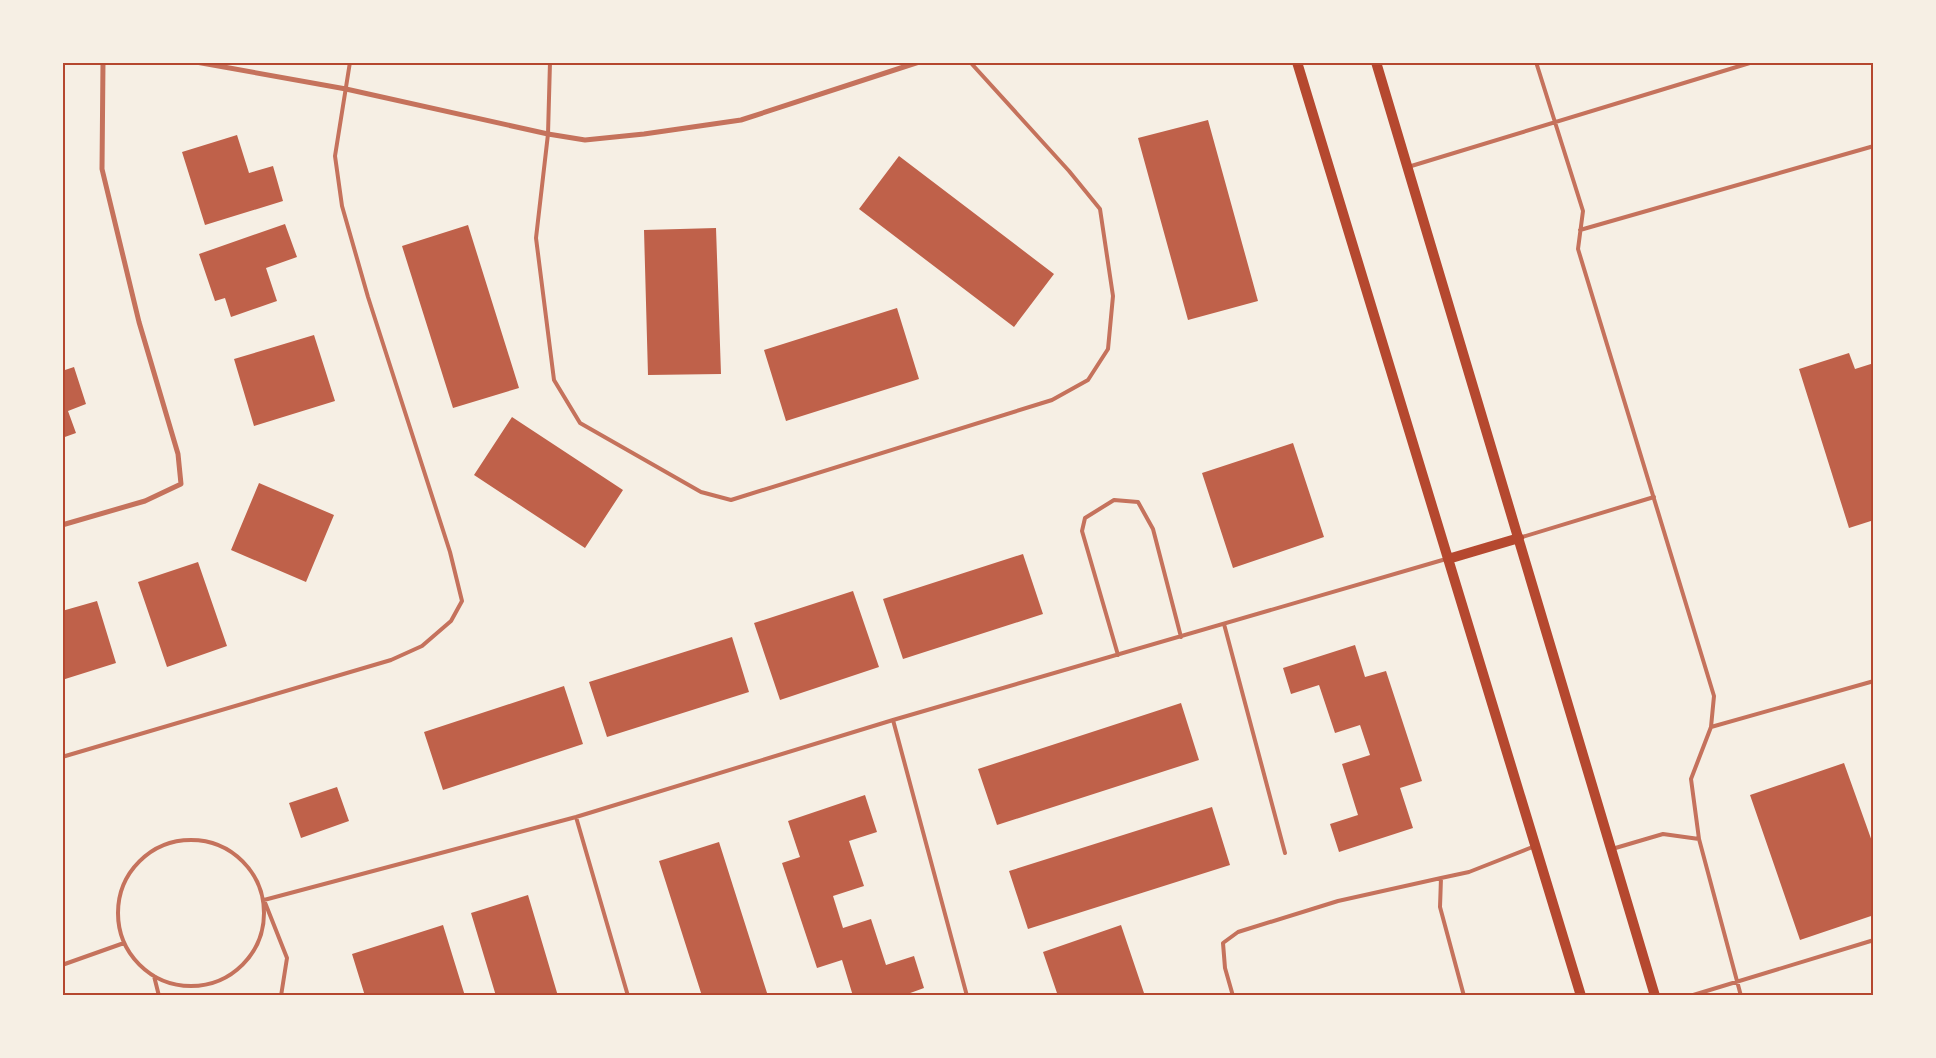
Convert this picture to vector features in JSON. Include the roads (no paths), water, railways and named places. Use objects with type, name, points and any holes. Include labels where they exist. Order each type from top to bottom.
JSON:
[{"type":"main road","points":[[1297,62],[1581,996]]},
{"type":"main road","points":[[1376,62],[1655,996]]},
{"type":"main road","points":[[1448,559],[1519,538]]},
{"type":"street","points":[[62,525],[145,501],[181,484],[178,454],[139,322],[102,170],[103,62]]},
{"type":"street","points":[[196,62],[346,89],[548,134],[584,140],[644,134],[741,120],[919,62]]},
{"type":"lane","points":[[62,757],[391,660],[422,646],[451,621],[462,602],[450,552],[368,297],[342,206],[335,156],[350,62]]},
{"type":"lane","points":[[550,62],[548,134],[536,238],[554,380],[580,423],[701,492],[731,500],[1052,400],[1088,380],[1108,349],[1113,296],[1100,209],[970,62]]},
{"type":"lane","points":[[1536,62],[1582,210],[1578,249],[1714,696],[1711,727],[1691,779],[1699,839],[1741,996]]},
{"type":"lane","points":[[1408,167],[1753,62]]},
{"type":"lane","points":[[1580,230],[1874,146]]},
{"type":"lane","points":[[1519,538],[1654,498]]},
{"type":"lane","points":[[1118,655],[1082,531],[1085,518],[1114,500],[1138,502],[1154,529],[1181,637]]},
{"type":"lane","points":[[264,900],[576,817],[893,720],[1448,559]]},
{"type":"lane","points":[[1224,624],[1285,853]]},
{"type":"lane","points":[[1711,727],[1874,682]]},
{"type":"lane","points":[[893,720],[967,996]]},
{"type":"lane","points":[[576,817],[628,996]]},
{"type":"lane","points":[[1612,849],[1663,834],[1699,839]]},
{"type":"lane","points":[[264,900],[264,924],[257,947],[243,966],[223,980],[200,986],[176,985],[154,976],[136,962],[124,943],[118,918],[120,894],[130,871],[148,853],[170,842],[195,838],[220,844],[241,857],[256,877],[287,958],[281,996]]},
{"type":"lane","points":[[1233,996],[1225,968],[1223,943],[1238,932],[1338,901],[1469,872],[1535,846]]},
{"type":"lane","points":[[1440,878],[1440,907],[1464,996]]},
{"type":"lane","points":[[1690,996],[1874,940]]},
{"type":"lane","points":[[62,965],[124,943]]},
{"type":"lane","points":[[154,976],[159,996]]}]
